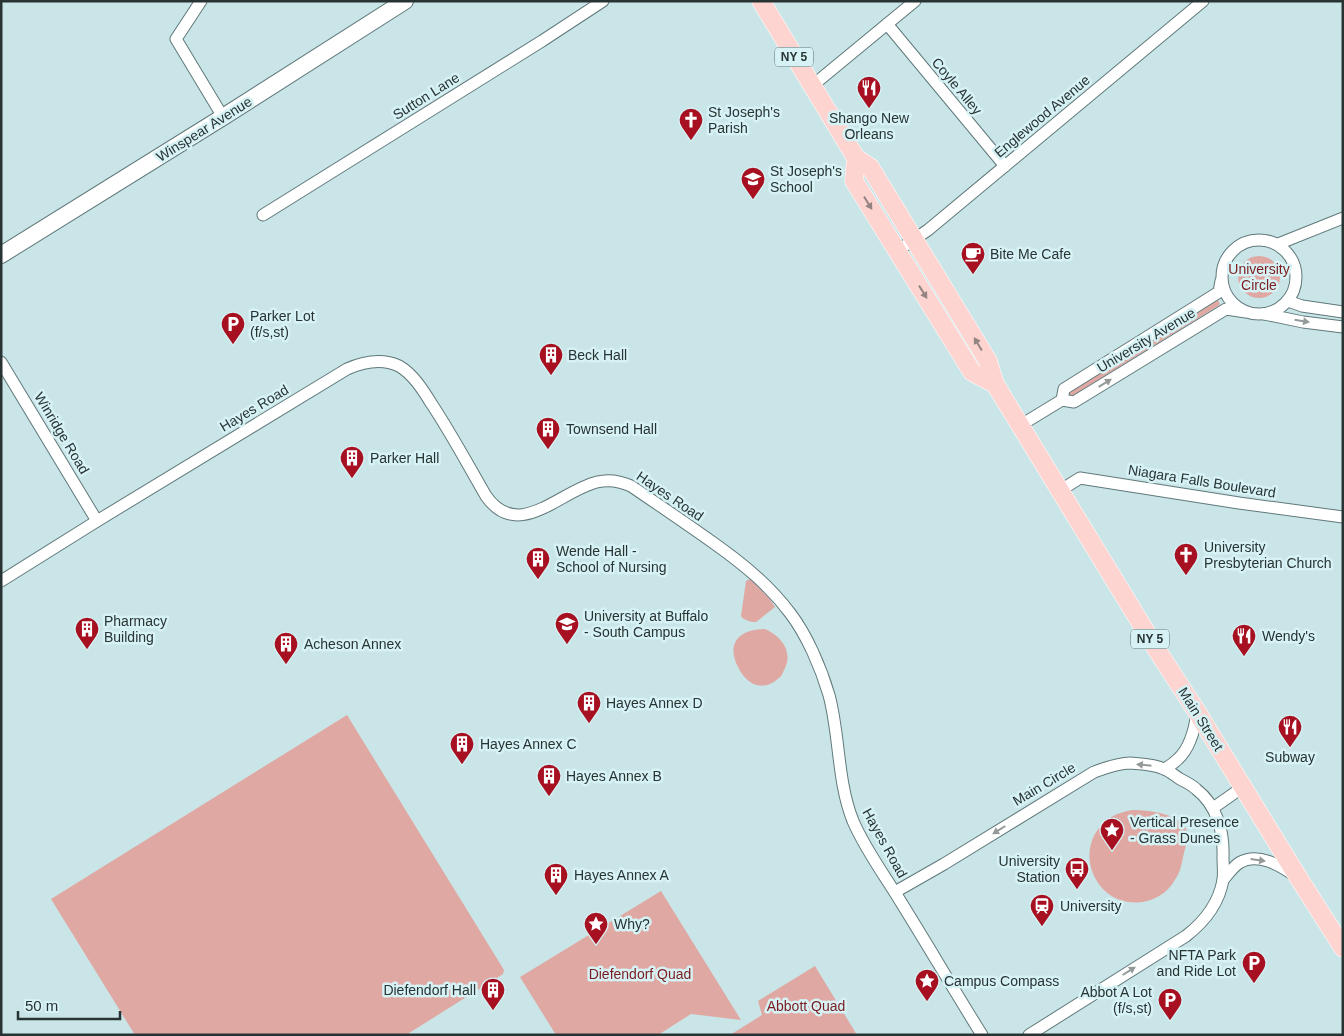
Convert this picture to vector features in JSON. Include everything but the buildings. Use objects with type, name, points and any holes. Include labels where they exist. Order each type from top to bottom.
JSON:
[{"type":"main road","name":"NY 5","points":[[760,1],[856,158],[870,168],[988,361],[995,384],[1060,490]]},
{"type":"main road","points":[[856,158],[854,181],[972,372],[995,384]]},
{"type":"main road","name":"Main Street","points":[[1060,490],[1157,650],[1343,948]]},
{"type":"street","points":[[201,1],[176,39],[224,117]]},
{"type":"street","name":"Winspear Avenue","points":[[1,255],[224,117],[405,1]]},
{"type":"street","name":"Sutton Lane","points":[[263,215],[603,1]]},
{"type":"street","points":[[812,86],[915,1]]},
{"type":"street","name":"Englewood Avenue","points":[[897,250],[914,240],[1005,166],[1203,1]]},
{"type":"street","name":"Coyle Alley","points":[[887,24],[1005,166]]},
{"type":"street","points":[[1278,244],[1343,218]]},
{"type":"street","points":[[1262,314],[1272,312],[1288,301],[1296,282],[1296,271],[1288,252],[1278,244],[1260,239],[1251,240],[1235,247],[1224,262],[1221,280],[1223,288],[1232,303],[1246,312],[1343,327]]},
{"type":"street","name":"University Avenue","points":[[1062,400],[1064,389],[1219,292],[1221,280]]},
{"type":"street","points":[[1288,301],[1302,306],[1343,312]]},
{"type":"street","name":"University Avenue","points":[[1021,425],[1062,400],[1074,402],[1226,309],[1246,312]]},
{"type":"street","name":"Winridge Road","points":[[1,362],[97,520]]},
{"type":"street","name":"Hayes Road","points":[[1,581],[97,520],[347,369],[363,363],[376,362],[398,366],[412,376],[425,394],[445,424],[486,496],[497,508],[511,514],[526,514],[592,483],[608,480],[619,481],[631,486],[691,527],[746,567],[771,590],[791,614],[815,657],[824,678],[831,704],[840,767],[848,805],[854,821],[872,856],[982,1035]]},
{"type":"street","name":"Niagara Falls Boulevard","points":[[1060,490],[1080,478],[1343,517]]},
{"type":"street","points":[[1165,769],[1178,759],[1188,746],[1195,727],[1197,712]]},
{"type":"street","name":"Main Circle","points":[[895,892],[1094,772],[1130,763],[1154,766],[1165,769],[1196,788],[1204,796],[1213,808],[1221,828],[1223,848],[1223,880],[1217,898],[1208,914],[1192,931],[1029,1035]]},
{"type":"street","points":[[1213,808],[1244,787]]},
{"type":"street","points":[[1223,880],[1232,868],[1240,862],[1256,858],[1281,866],[1298,877]]},
{"type":"green space","name":"University Circle","points":[[1263,256],[1271,259],[1277,265],[1280,277],[1277,289],[1271,295],[1255,298],[1247,295],[1241,289],[1238,273],[1241,265],[1247,259]]},
{"type":"green space","points":[[1218,300],[1220,304],[1218,306],[1072,396],[1068,395],[1069,391]]},
{"type":"green space","points":[[750,579],[769,598],[775,607],[756,622],[744,619],[741,616],[746,581]]},
{"type":"green space","points":[[765,629],[780,640],[788,656],[780,677],[772,683],[760,686],[744,677],[734,657],[734,649],[738,638],[743,634],[749,631]]},
{"type":"green space","points":[[347,715],[504,970],[503,974],[406,1035],[135,1035],[51,899]]},
{"type":"green space","points":[[1132,810],[1167,815],[1182,824],[1187,830],[1188,838],[1178,875],[1164,893],[1147,901],[1130,902],[1115,898],[1103,889],[1094,876],[1090,862],[1090,847],[1096,833],[1110,818]]},
{"type":"green space","name":"Diefendorf Quad","points":[[661,891],[741,1020],[691,1014],[658,1035],[556,1035],[520,977]]},
{"type":"green space","name":"Abbott Quad","points":[[815,966],[857,1035],[730,1035],[762,1015],[758,1001]]},
{"type":"place","name":"Shango New Orleans","points":[[869,109]]},
{"type":"place","name":"St Joseph's Parish","points":[[691,141]]},
{"type":"place","name":"St Joseph's School","points":[[753,200]]},
{"type":"place","name":"Bite Me Cafe","points":[[973,275]]},
{"type":"place","name":"Parker Lot (f/s,st)","points":[[233,345]]},
{"type":"place","name":"Beck Hall","points":[[551,376]]},
{"type":"place","name":"Townsend Hall","points":[[548,450]]},
{"type":"place","name":"Parker Hall","points":[[352,479]]},
{"type":"place","name":"University Presbyterian Church","points":[[1186,576]]},
{"type":"place","name":"Wende Hall - School of Nursing","points":[[538,580]]},
{"type":"place","name":"University at Buffalo - South Campus","points":[[567,645]]},
{"type":"place","name":"Pharmacy Building","points":[[87,650]]},
{"type":"place","name":"Wendy's","points":[[1244,657]]},
{"type":"place","name":"Acheson Annex","points":[[286,665]]},
{"type":"place","name":"Hayes Annex D","points":[[589,724]]},
{"type":"place","name":"Subway","points":[[1290,748]]},
{"type":"place","name":"Hayes Annex C","points":[[462,765]]},
{"type":"place","name":"Hayes Annex B","points":[[549,797]]},
{"type":"place","name":"Vertical Presence - Grass Dunes","points":[[1112,851]]},
{"type":"place","name":"University Station","points":[[1077,890]]},
{"type":"place","name":"Hayes Annex A","points":[[556,896]]},
{"type":"place","name":"University","points":[[1042,927]]},
{"type":"place","name":"Why?","points":[[596,945]]},
{"type":"place","name":"NFTA Park and Ride Lot","points":[[1254,984]]},
{"type":"place","name":"Campus Compass","points":[[927,1002]]},
{"type":"place","name":"Diefendorf Hall","points":[[493,1011]]},
{"type":"place","name":"Abbot A Lot (f/s,st)","points":[[1170,1021]]}]
